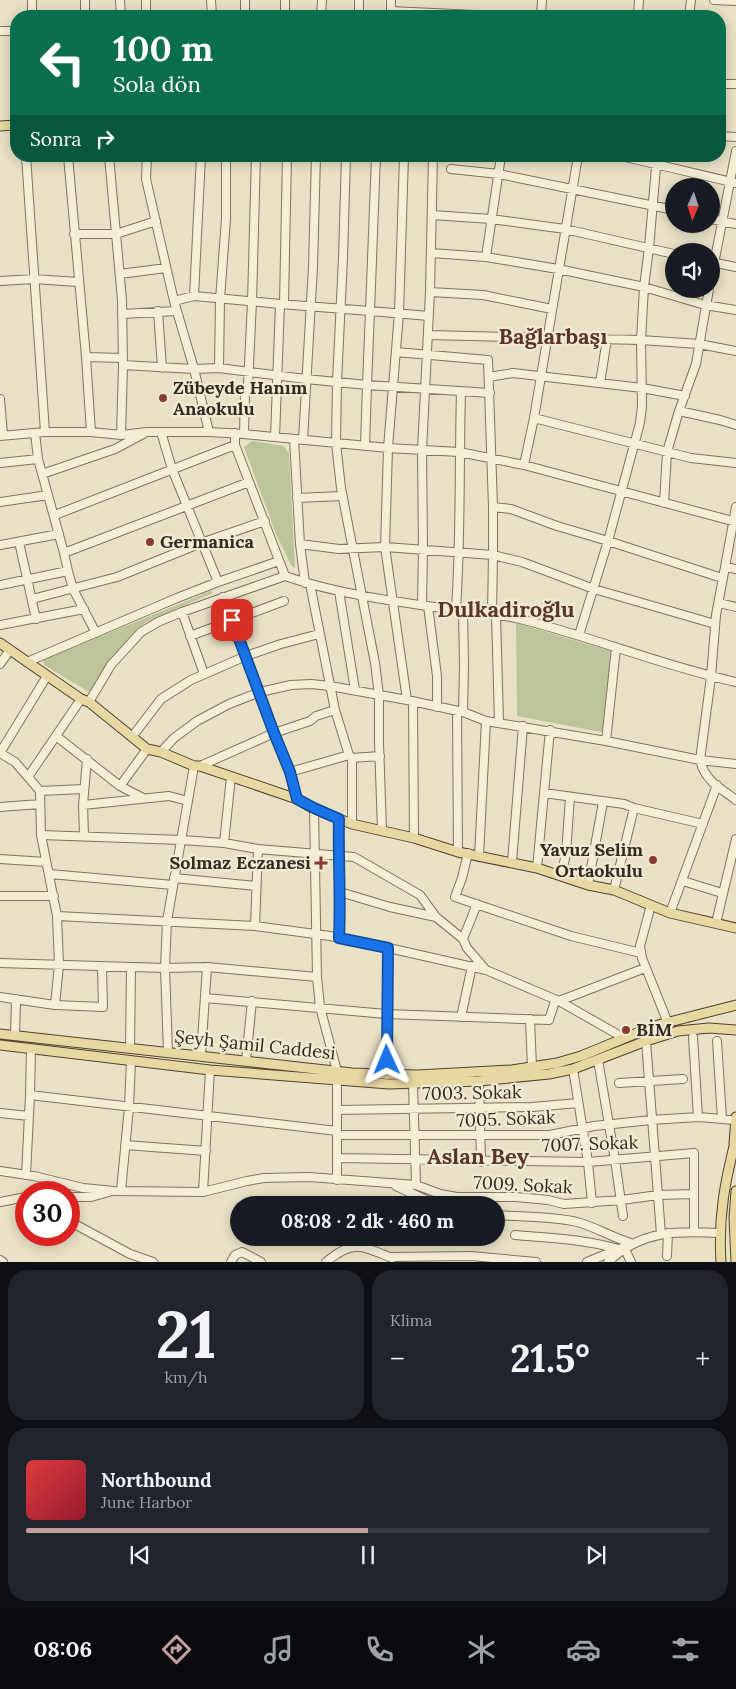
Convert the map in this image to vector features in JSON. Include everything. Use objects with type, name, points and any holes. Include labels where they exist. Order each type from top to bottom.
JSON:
[{"type":"main road","points":[[0,643],[85,701],[147,749],[161,752],[297,799],[352,824],[414,838],[463,853],[537,868],[588,885],[614,890],[670,913],[736,928]]},
{"type":"main road","name":"Şeyh Şamil Caddesi","points":[[0,1034],[387,1075],[479,1072],[532,1068],[569,1060],[668,1023],[736,1004]]},
{"type":"main road","points":[[0,1045],[210,1070],[372,1084],[413,1084],[479,1081],[548,1074],[573,1069],[678,1030],[694,1028],[736,1030]]},
{"type":"main road","points":[[721,1262],[719,1233],[726,1180],[735,1143],[736,1118]]},
{"type":"main road","points":[[736,1191],[734,1218],[736,1260]]},
{"type":"street","points":[[714,0],[736,2]]},
{"type":"street","points":[[718,243],[732,183],[736,151]]},
{"type":"street","points":[[26,162],[45,432]]},
{"type":"street","points":[[68,162],[86,357],[90,432]]},
{"type":"street","points":[[110,162],[122,314],[121,435]]},
{"type":"street","points":[[147,162],[146,179],[166,268],[209,432]]},
{"type":"street","points":[[194,296],[200,162]]},
{"type":"street","points":[[218,368],[220,299],[226,219],[226,162]]},
{"type":"street","points":[[244,434],[252,302],[256,162]]},
{"type":"street","points":[[275,437],[276,376],[282,304],[287,162]]},
{"type":"street","points":[[303,440],[311,306],[316,162]]},
{"type":"street","points":[[346,162],[341,308],[336,382],[336,443],[342,496],[375,663],[379,695],[382,830]]},
{"type":"street","points":[[365,446],[376,162]]},
{"type":"street","points":[[404,162],[399,313],[388,448],[386,548],[392,601],[410,700],[414,838]]},
{"type":"street","points":[[433,162],[430,292],[422,450],[425,605],[437,676],[437,707]]},
{"type":"street","points":[[486,257],[500,162]]},
{"type":"street","points":[[524,465],[542,376],[577,162]]},
{"type":"street","points":[[579,635],[608,541],[640,423],[644,287],[656,162]]},
{"type":"street","points":[[663,162],[732,183]]},
{"type":"street","points":[[451,169],[499,174],[665,208]]},
{"type":"street","points":[[432,215],[491,219],[565,230],[665,252]]},
{"type":"street","points":[[74,234],[116,234],[156,221]]},
{"type":"street","points":[[720,221],[736,224]]},
{"type":"street","points":[[431,253],[486,257],[558,269],[644,287],[705,305],[736,310]]},
{"type":"street","points":[[720,264],[736,267]]},
{"type":"street","points":[[120,274],[166,268]]},
{"type":"street","points":[[0,281],[34,279],[78,282]]},
{"type":"street","points":[[430,292],[483,295],[552,309]]},
{"type":"street","points":[[174,301],[194,296],[429,316]]},
{"type":"street","points":[[664,503],[667,452],[678,411],[696,364],[707,298]]},
{"type":"street","points":[[158,311],[162,368]]},
{"type":"street","points":[[122,314],[176,311]]},
{"type":"street","points":[[428,335],[641,340],[699,344],[736,351]]},
{"type":"street","points":[[600,383],[607,339]]},
{"type":"street","points":[[396,352],[488,360],[493,507],[494,614],[499,722]]},
{"type":"street","points":[[86,357],[162,368],[218,368],[367,385],[490,393]]},
{"type":"street","points":[[489,377],[513,373],[642,388],[685,396]]},
{"type":"street","points":[[461,391],[459,610],[464,665],[460,712],[463,853],[462,878],[455,896],[572,936],[641,953]]},
{"type":"street","points":[[0,399],[1,436],[45,432],[90,432],[121,435],[147,432],[209,432],[388,448],[459,452],[524,465],[735,521]]},
{"type":"street","points":[[678,411],[720,420],[736,426]]},
{"type":"street","points":[[534,418],[691,458],[736,463]]},
{"type":"street","points":[[42,474],[115,449],[147,432]]},
{"type":"street","points":[[161,432],[172,469],[218,582]]},
{"type":"street","points":[[35,433],[38,459],[73,589],[96,633]]},
{"type":"street","points":[[235,433],[235,444],[285,576]]},
{"type":"street","points":[[294,439],[300,544],[335,710],[350,756],[352,824]]},
{"type":"street","points":[[54,515],[235,444]]},
{"type":"street","points":[[0,463],[38,459]]},
{"type":"street","points":[[64,553],[250,482]]},
{"type":"street","points":[[0,502],[48,495]]},
{"type":"street","points":[[297,498],[342,496]]},
{"type":"street","points":[[493,507],[512,509],[557,526],[722,578]]},
{"type":"street","points":[[736,507],[715,624],[711,677],[700,760],[702,770],[707,778],[736,800]]},
{"type":"street","points":[[32,599],[116,577],[202,543],[265,521]]},
{"type":"street","points":[[0,545],[59,534]]},
{"type":"street","points":[[19,542],[36,619]]},
{"type":"street","points":[[300,544],[352,550],[386,548],[423,549],[493,556],[522,562],[594,589],[715,624]]},
{"type":"street","points":[[27,662],[218,582],[279,561]]},
{"type":"street","points":[[725,567],[736,569]]},
{"type":"street","points":[[0,585],[68,571]]},
{"type":"street","points":[[28,777],[56,736],[111,665],[141,632],[158,622],[182,612],[285,576],[307,584],[361,596],[519,619],[579,635],[711,677],[736,682]]},
{"type":"street","points":[[339,591],[355,690]]},
{"type":"street","points":[[223,597],[290,772],[297,799]]},
{"type":"street","points":[[190,636],[284,601]]},
{"type":"street","points":[[719,603],[736,607]]},
{"type":"street","points":[[0,625],[84,609]]},
{"type":"street","points":[[182,612],[204,674]]},
{"type":"street","points":[[132,737],[161,699],[191,680],[246,656],[319,634]]},
{"type":"street","points":[[606,740],[616,648]]},
{"type":"street","points":[[0,664],[10,650]]},
{"type":"street","points":[[47,676],[0,753],[15,762],[40,791],[41,835],[57,916],[59,965],[55,1005]]},
{"type":"street","points":[[161,752],[174,738],[197,721],[229,704],[260,692],[291,685],[330,686],[355,690],[410,700],[460,712],[486,721],[606,740],[700,760],[736,764]]},
{"type":"street","points":[[168,1052],[165,968],[167,921],[188,801],[197,766],[274,733],[335,710]]},
{"type":"street","points":[[479,856],[486,721]]},
{"type":"street","points":[[512,862],[522,726]]},
{"type":"street","points":[[537,868],[550,730]]},
{"type":"street","points":[[56,736],[120,786],[143,798]]},
{"type":"street","points":[[120,786],[147,749]]},
{"type":"street","points":[[290,772],[350,756],[380,756]]},
{"type":"street","points":[[84,836],[83,805],[87,759]]},
{"type":"street","points":[[224,843],[231,777]]},
{"type":"street","points":[[670,913],[717,785]]},
{"type":"street","points":[[40,791],[84,789]]},
{"type":"street","points":[[544,793],[624,804],[703,824]]},
{"type":"street","points":[[83,805],[169,796],[188,801]]},
{"type":"street","points":[[561,876],[566,854],[570,797]]},
{"type":"street","points":[[588,885],[603,802]]},
{"type":"street","points":[[0,807],[40,804]]},
{"type":"street","points":[[314,808],[317,977],[320,1007],[337,1071],[337,1180]]},
{"type":"street","points":[[614,890],[634,808]]},
{"type":"street","points":[[339,819],[339,938]]},
{"type":"street","points":[[41,835],[182,840],[224,843],[258,849],[354,856],[420,895],[436,917],[463,938],[467,948],[486,970]]},
{"type":"street","points":[[716,923],[736,839]]},
{"type":"street","points":[[255,926],[258,849]]},
{"type":"street","points":[[0,859],[46,862]]},
{"type":"street","points":[[50,874],[256,886]]},
{"type":"street","points":[[682,880],[722,893]]},
{"type":"street","points":[[340,892],[390,907],[436,917]]},
{"type":"street","points":[[0,896],[54,896]]},
{"type":"street","points":[[463,938],[477,904]]},
{"type":"street","points":[[651,905],[640,946],[641,953],[645,968],[668,1023]]},
{"type":"street","points":[[57,916],[255,926],[339,938],[421,957],[472,966],[486,970],[557,1001],[624,1038]]},
{"type":"street","points":[[387,1075],[388,948]]},
{"type":"street","points":[[0,963],[131,968],[207,968],[317,977]]},
{"type":"street","points":[[460,1017],[472,966]]},
{"type":"street","points":[[0,997],[55,1005],[103,1007],[102,967]]},
{"type":"street","points":[[130,1048],[131,968]]},
{"type":"street","points":[[201,1055],[207,968]]},
{"type":"street","points":[[205,998],[386,1014],[549,1020],[557,1001],[645,968]]},
{"type":"street","points":[[15,1036],[16,999]]},
{"type":"street","points":[[246,1061],[252,1001]]},
{"type":"street","points":[[530,1019],[532,1068]]},
{"type":"street","points":[[693,1037],[698,1117]]},
{"type":"street","points":[[646,1041],[654,1156],[667,1256]]},
{"type":"street","points":[[717,1041],[722,1118]]},
{"type":"street","points":[[26,1175],[31,1048]]},
{"type":"street","points":[[598,1060],[616,1160],[623,1216]]},
{"type":"street","points":[[118,1191],[126,1145],[130,1061]]},
{"type":"street","points":[[573,1069],[588,1162],[592,1203]]},
{"type":"street","points":[[204,1192],[210,1070]]},
{"type":"street","points":[[619,1083],[684,1079]]},
{"type":"street","points":[[479,1081],[481,1162]]},
{"type":"street","points":[[413,1084],[416,1185]]},
{"type":"street","name":"7005. Sokak","points":[[30,1095],[337,1133],[480,1136],[550,1135],[609,1123],[698,1117],[736,1118]]},
{"type":"street","name":"7003. Sokak","points":[[337,1110],[543,1107],[578,1103]]},
{"type":"street","points":[[0,1113],[29,1116]]},
{"type":"street","points":[[126,1145],[206,1151]]},
{"type":"street","name":"7007. Sokak","points":[[337,1158],[481,1162],[550,1160],[588,1162],[694,1154],[694,1194]]},
{"type":"street","points":[[0,1171],[83,1188],[118,1191]]},
{"type":"street","name":"7009. Sokak","points":[[118,1191],[204,1192],[264,1178],[309,1177],[416,1185],[440,1194],[534,1198],[564,1204],[592,1203],[658,1195],[694,1194]]},
{"type":"street","points":[[393,1184],[418,1196]]},
{"type":"street","points":[[80,1197],[91,1197],[118,1191]]},
{"type":"street","points":[[694,1194],[694,1232]]},
{"type":"street","points":[[0,1202],[15,1200]]},
{"type":"street","points":[[505,1216],[576,1222],[593,1228],[616,1239],[625,1246],[631,1262]]},
{"type":"street","points":[[80,1227],[137,1259],[153,1262]]},
{"type":"street","points":[[587,1262],[625,1246],[664,1234],[719,1233]]},
{"type":"street","points":[[515,1235],[625,1246]]},
{"type":"street","points":[[326,1262],[346,1248],[356,1245],[401,1262]]},
{"type":"street","points":[[608,1262],[625,1246]]},
{"type":"street","points":[[231,1262],[235,1255],[242,1252],[261,1262]]},
{"type":"street","points":[[390,1257],[450,1259],[471,1256],[536,1262]]},
{"type":"green space","points":[[252,441],[284,446],[289,454],[295,568],[291,565],[276,534],[244,447]]},
{"type":"green space","points":[[211,591],[213,593],[146,622],[136,630],[114,655],[89,692],[44,665],[43,660]]},
{"type":"green space","points":[[516,623],[611,651],[606,733],[517,716]]},
{"type":"place","name":"Zübeyde Hanım Anaokulu","points":[[163,398]]},
{"type":"place","name":"Germanica","points":[[150,542]]},
{"type":"place","name":"Yavuz Selim Ortaokulu","points":[[653,860]]},
{"type":"place","name":"Solmaz Eczanesi","points":[[321,863]]},
{"type":"place","name":"BİM","points":[[626,1030]]},
{"type":"district","name":"Bağlarbaşı","points":[[553,336]]},
{"type":"district","name":"Dulkadiroğlu","points":[[506,609]]},
{"type":"district","name":"Aslan Bey","points":[[478,1156]]},
{"type":"route","points":[[232,620],[290,772],[297,799],[339,819],[339,938],[388,948],[387,1060]]}]
